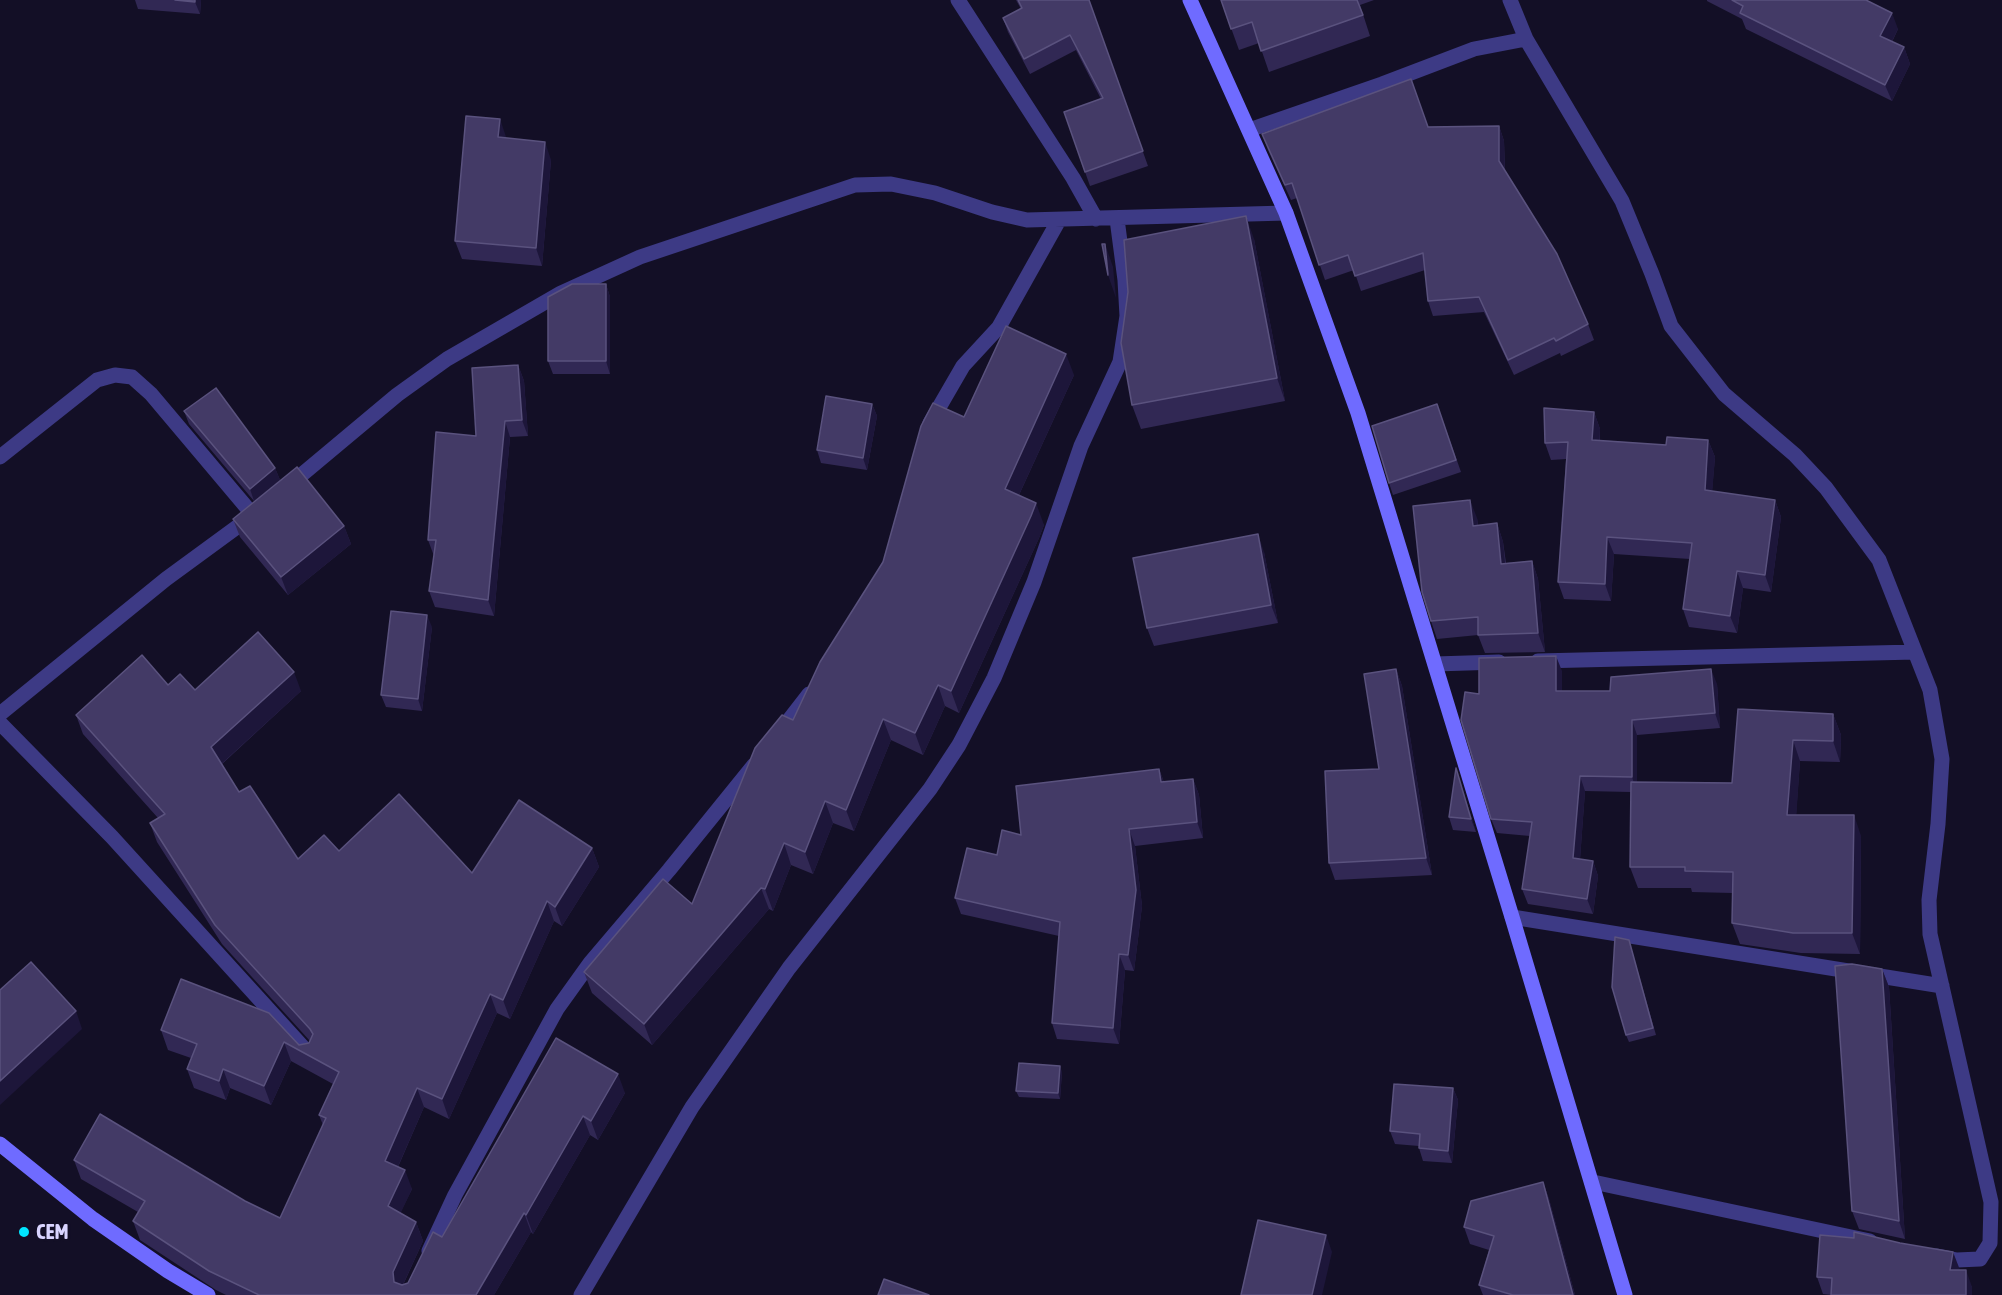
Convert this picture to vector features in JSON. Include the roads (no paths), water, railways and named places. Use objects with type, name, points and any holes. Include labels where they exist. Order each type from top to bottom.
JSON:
[{"type":"street","points":[[958,0],[1073,178],[1096,219]]},
{"type":"street","points":[[1190,0],[1286,213],[1358,413],[1593,1182],[1625,1295]]},
{"type":"street","points":[[1510,0],[1526,39],[1622,201],[1671,326],[1724,394],[1795,455],[1826,488],[1879,560],[1930,690],[1942,759],[1938,824],[1929,900],[1930,934],[1991,1202],[1990,1243],[1980,1259],[1957,1260],[1923,1253]]},
{"type":"street","points":[[1249,130],[1474,49],[1526,39]]},
{"type":"street","points":[[279,494],[397,395],[447,359],[561,292],[640,257],[855,185],[891,184],[935,193],[992,212],[1027,220],[1286,213]]},
{"type":"street","points":[[581,1295],[692,1107],[789,968],[930,789],[959,745],[994,678],[1034,582],[1081,446],[1120,362],[1127,316],[1117,219]]},
{"type":"street","points":[[924,436],[963,366],[999,327],[1059,220]]},
{"type":"street","points":[[0,457],[97,381],[115,375],[132,377],[151,394],[257,512],[166,579],[0,714]]},
{"type":"street","points":[[1435,664],[1915,652]]},
{"type":"street","points":[[423,1265],[455,1195],[557,1009],[590,963],[669,870],[803,704],[815,685]]},
{"type":"street","points":[[0,723],[112,837],[310,1055]]},
{"type":"street","points":[[1512,917],[1942,986]]},
{"type":"street","points":[[0,1144],[93,1219],[168,1271],[208,1295]]},
{"type":"street","points":[[1593,1182],[1888,1245]]},
{"type":"place","name":"CEM","points":[[24,1232]]}]
